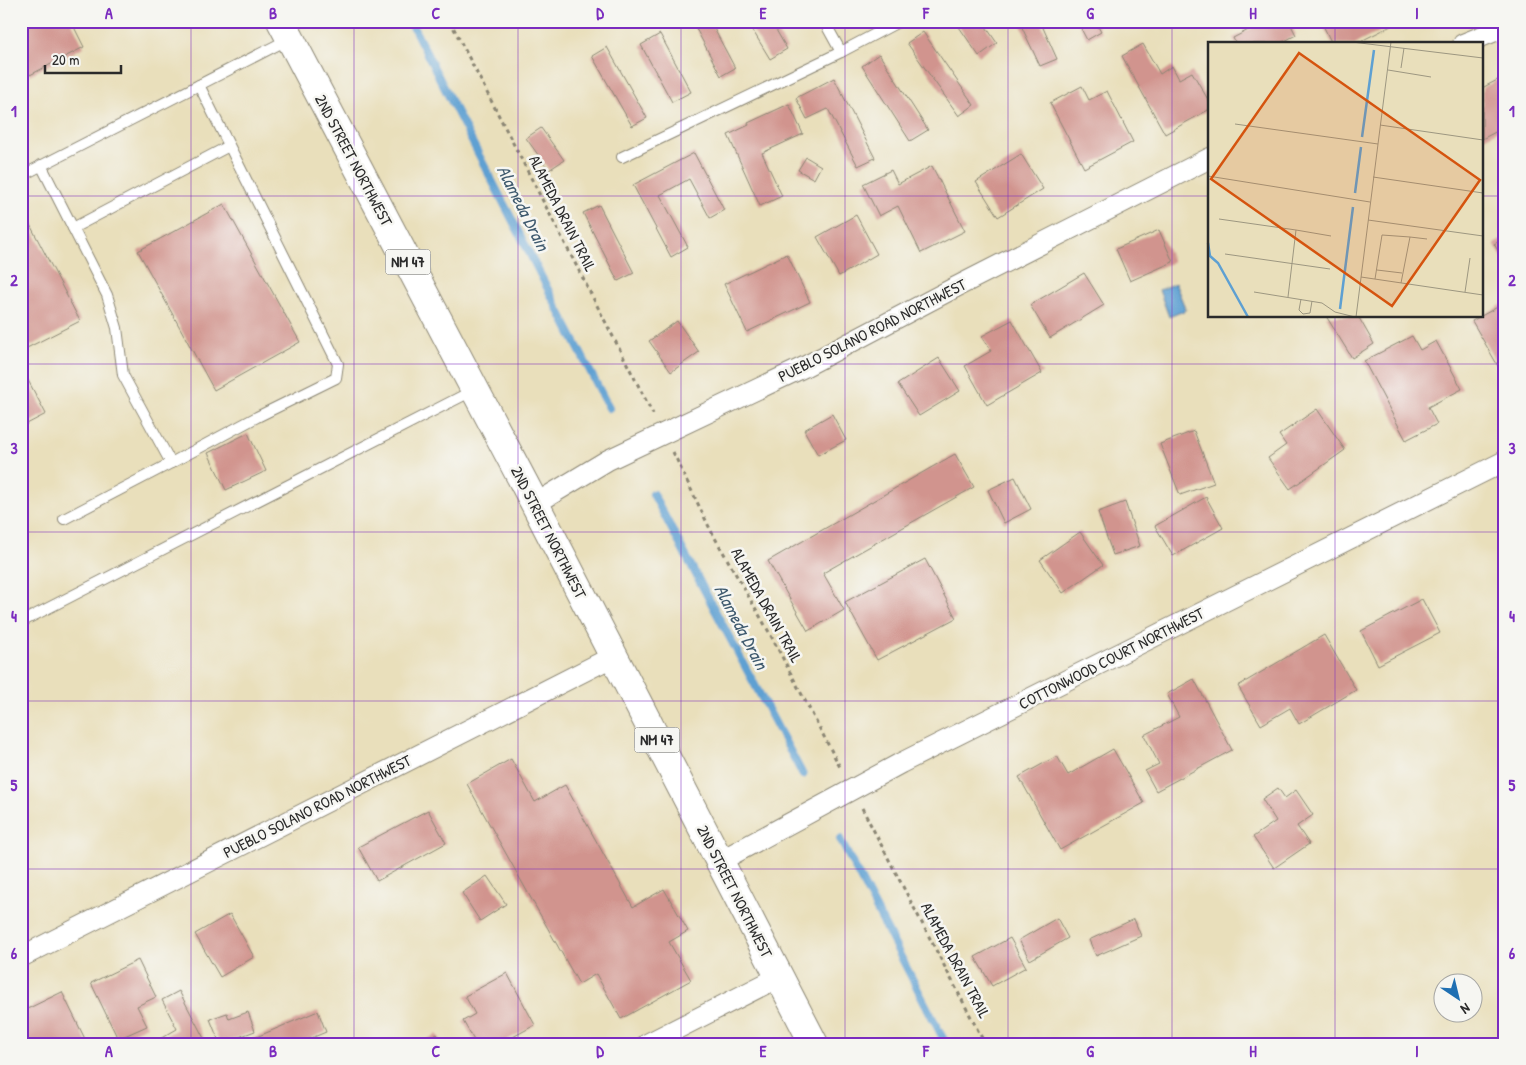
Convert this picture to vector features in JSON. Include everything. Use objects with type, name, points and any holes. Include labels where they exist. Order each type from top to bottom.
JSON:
[{"type":"main road","name":"2ND STREET NORTHWEST","points":[[285,30],[535,504],[814,1044]]},
{"type":"street","points":[[1468,42],[1505,27]]},
{"type":"street","name":"PUEBLO SOLANO ROAD NORTHWEST","points":[[535,504],[608,460],[804,367],[954,288],[1208,159]]},
{"type":"street","name":"COTTONWOOD COURT NORTHWEST","points":[[720,861],[901,763],[1505,461]]},
{"type":"street","name":"PUEBLO SOLANO ROAD NORTHWEST","points":[[21,956],[614,656]]},
{"type":"street","points":[[648,1044],[779,977]]},
{"type":"lane","points":[[824,21],[841,52]]},
{"type":"lane","points":[[622,157],[841,52],[900,21]]},
{"type":"lane","points":[[21,176],[199,85],[285,30]]},
{"type":"lane","points":[[64,519],[336,378],[338,364],[199,85]]},
{"type":"lane","points":[[73,228],[230,146]]},
{"type":"lane","points":[[41,165],[108,296],[117,328],[123,375],[171,462]]},
{"type":"lane","points":[[21,622],[475,389]]},
{"type":"path","name":"ALAMEDA DRAIN TRAIL","points":[[450,21],[654,416]]},
{"type":"path","name":"ALAMEDA DRAIN TRAIL","points":[[673,451],[710,531],[769,632],[842,770]]},
{"type":"path","name":"ALAMEDA DRAIN TRAIL","points":[[863,809],[985,1044]]},
{"type":"water","points":[[1175,283],[1186,310],[1169,317],[1159,290]]},
{"type":"building","points":[[21,21],[71,21],[84,47],[30,75],[21,59]]},
{"type":"building","points":[[692,21],[710,21],[735,68],[721,76]]},
{"type":"building","points":[[747,21],[771,21],[787,49],[770,59]]},
{"type":"building","points":[[955,21],[982,21],[997,43],[979,56]]},
{"type":"building","points":[[1019,21],[1040,21],[1057,59],[1040,66]]},
{"type":"building","points":[[1077,21],[1095,21],[1101,32],[1087,40]]},
{"type":"building","points":[[1251,21],[1289,21],[1296,35],[1283,42],[1235,42],[1233,38],[1254,27]]},
{"type":"building","points":[[1321,21],[1389,21],[1391,26],[1359,42],[1331,42]]},
{"type":"building","points":[[923,32],[974,105],[959,116],[907,43]]},
{"type":"building","points":[[660,34],[691,92],[672,102],[641,45]]},
{"type":"building","points":[[1143,44],[1160,74],[1172,66],[1179,79],[1192,72],[1208,100],[1208,110],[1165,134],[1122,56]]},
{"type":"building","points":[[607,47],[647,118],[632,126],[592,56]]},
{"type":"building","points":[[879,54],[928,130],[910,141],[862,66]]},
{"type":"building","points":[[1505,76],[1505,127],[1484,138],[1484,87]]},
{"type":"building","points":[[834,78],[875,158],[858,166],[828,109],[807,119],[796,98]]},
{"type":"building","points":[[1082,86],[1089,100],[1107,91],[1133,142],[1084,168],[1050,103]]},
{"type":"building","points":[[789,104],[803,134],[762,153],[782,196],[760,206],[728,135],[749,125],[748,123]]},
{"type":"building","points":[[541,128],[564,160],[549,170],[526,138]]},
{"type":"building","points":[[694,153],[724,210],[710,218],[689,179],[660,195],[688,247],[671,257],[633,185]]},
{"type":"building","points":[[1021,154],[1043,189],[998,217],[976,182]]},
{"type":"building","points":[[806,157],[821,166],[814,179],[798,170]]},
{"type":"building","points":[[932,166],[965,231],[921,253],[898,206],[879,216],[863,184],[891,170],[898,184]]},
{"type":"building","points":[[224,204],[300,342],[214,390],[138,251]]},
{"type":"building","points":[[599,205],[634,273],[618,281],[583,213]]},
{"type":"building","points":[[25,215],[80,321],[21,351],[21,217]]},
{"type":"building","points":[[856,215],[877,254],[839,276],[817,237]]},
{"type":"building","points":[[1159,230],[1173,262],[1130,281],[1116,249]]},
{"type":"building","points":[[1505,238],[1505,262],[1494,244]]},
{"type":"building","points":[[787,254],[810,302],[747,332],[724,284]]},
{"type":"building","points":[[1084,273],[1104,305],[1050,338],[1030,305]]},
{"type":"building","points":[[1505,303],[1505,378],[1472,321],[1478,318],[1484,318],[1484,314]]},
{"type":"building","points":[[1327,318],[1359,318],[1374,344],[1352,358]]},
{"type":"building","points":[[1012,320],[1042,373],[987,405],[965,366],[991,351],[982,336]]},
{"type":"building","points":[[677,321],[699,352],[671,372],[649,341]]},
{"type":"building","points":[[1412,336],[1420,350],[1436,341],[1462,389],[1428,407],[1437,424],[1406,440],[1364,361]]},
{"type":"building","points":[[939,358],[960,391],[919,416],[898,384]]},
{"type":"building","points":[[21,367],[46,414],[21,427]]},
{"type":"building","points":[[1317,409],[1345,450],[1290,489],[1268,458],[1286,445],[1279,435]]},
{"type":"building","points":[[832,414],[846,440],[818,455],[804,430]]},
{"type":"building","points":[[1194,431],[1214,483],[1180,495],[1160,444]]},
{"type":"building","points":[[248,433],[266,471],[226,490],[208,453]]},
{"type":"building","points":[[955,454],[974,487],[823,573],[844,610],[808,631],[768,561]]},
{"type":"building","points":[[1015,477],[1031,509],[1004,523],[988,490]]},
{"type":"building","points":[[1206,497],[1223,528],[1173,556],[1155,526]]},
{"type":"building","points":[[1125,502],[1140,546],[1113,555],[1098,512]]},
{"type":"building","points":[[1080,532],[1103,565],[1063,593],[1040,560]]},
{"type":"building","points":[[925,559],[956,618],[877,660],[845,602]]},
{"type":"building","points":[[1422,599],[1440,633],[1378,665],[1361,631]]},
{"type":"building","points":[[1324,635],[1356,690],[1299,724],[1290,708],[1261,725],[1238,686]]},
{"type":"building","points":[[1194,679],[1232,750],[1156,791],[1145,771],[1159,764],[1144,735],[1179,717],[1167,694]]},
{"type":"building","points":[[1113,749],[1144,803],[1060,850],[1019,777],[1057,756],[1068,775]]},
{"type":"building","points":[[511,759],[535,802],[565,785],[633,907],[664,889],[688,931],[669,942],[691,980],[621,1019],[596,974],[579,984],[467,784]]},
{"type":"building","points":[[1278,788],[1285,798],[1296,790],[1313,815],[1297,826],[1309,844],[1274,868],[1253,837],[1276,821],[1262,799]]},
{"type":"building","points":[[428,810],[446,843],[377,881],[358,847]]},
{"type":"building","points":[[487,876],[506,904],[480,921],[462,893]]},
{"type":"building","points":[[230,914],[254,957],[220,977],[195,934]]},
{"type":"building","points":[[1057,918],[1068,938],[1030,960],[1019,940]]},
{"type":"building","points":[[1134,919],[1141,936],[1096,956],[1089,940]]},
{"type":"building","points":[[1010,938],[1026,967],[992,986],[975,957]]},
{"type":"building","points":[[138,960],[156,997],[137,1006],[147,1026],[118,1039],[91,983]]},
{"type":"building","points":[[507,973],[535,1025],[500,1044],[476,1044],[463,1021],[475,1014],[465,996]]},
{"type":"building","points":[[179,991],[207,1044],[151,1044],[177,1029],[162,1000]]},
{"type":"building","points":[[62,992],[87,1043],[21,1044],[21,1012]]},
{"type":"building","points":[[318,1011],[326,1032],[297,1044],[248,1044],[247,1041]]},
{"type":"building","points":[[248,1012],[255,1031],[220,1044],[210,1019],[227,1013],[229,1019]]},
{"type":"building","points":[[437,1034],[443,1044],[419,1044]]},
{"type":"waterway","name":"Alameda Drain","points":[[410,21],[609,408]]},
{"type":"waterway","name":"Alameda Drain","points":[[653,494],[803,775]]},
{"type":"waterway","name":"Alameda Drain","points":[[840,839],[946,1044]]}]
